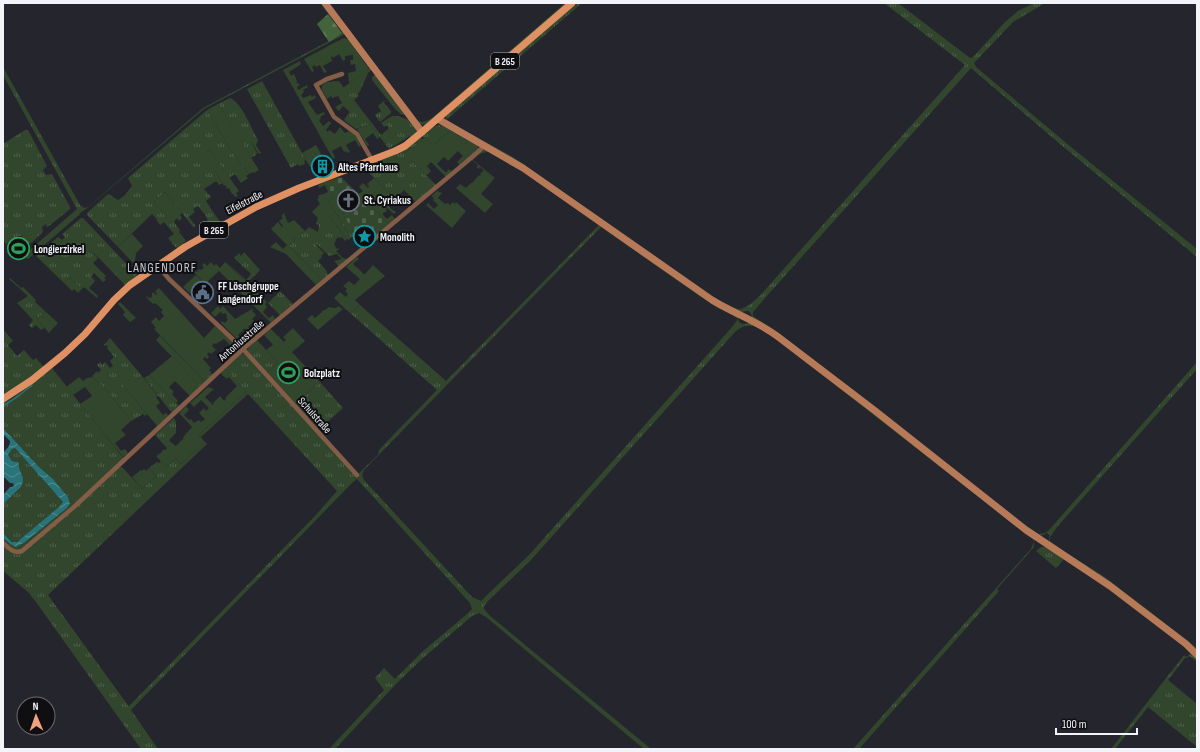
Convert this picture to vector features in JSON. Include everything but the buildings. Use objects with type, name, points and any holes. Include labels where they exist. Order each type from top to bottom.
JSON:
[{"type":"main road","name":"B 265","points":[[422,132],[572,3]]},
{"type":"main road","name":"Eifelstraße","points":[[3,400],[66,354],[120,294],[137,280],[190,245],[256,207],[299,188],[402,148],[422,132]]},
{"type":"street","points":[[325,3],[422,132]]},
{"type":"street","points":[[342,74],[327,79],[316,85],[334,117],[357,134],[372,160]]},
{"type":"street","points":[[438,119],[529,172],[712,300],[734,313],[762,326],[777,336],[880,414],[1026,530],[1110,586],[1186,644],[1197,655]]},
{"type":"street","name":"Antoniusstraße","points":[[3,543],[14,552],[22,551],[75,506],[243,349],[471,158],[484,145]]},
{"type":"street","name":"Schulstraße","points":[[158,266],[169,279],[243,349],[356,474]]},
{"type":"green space","points":[[320,3],[323,3],[345,34],[204,109],[86,209],[80,213],[28,259],[24,255],[77,209],[3,75],[3,67],[80,205],[84,208],[88,207],[203,108],[340,35],[342,31]]},
{"type":"green space","points":[[565,3],[568,3],[426,124],[420,125],[417,120],[423,122],[432,118]]},
{"type":"green space","points":[[577,3],[582,3],[446,120],[446,116]]},
{"type":"green space","points":[[884,3],[898,3],[970,58],[973,57],[1005,22],[1018,11],[1034,3],[1045,3],[1013,22],[974,63],[976,67],[1071,147],[1197,249],[1197,257],[1060,144],[971,68],[765,298],[753,312],[753,316],[780,334],[886,415],[1026,527],[1038,534],[1045,533],[1049,530],[1197,362],[1197,369],[1057,527],[1050,537],[1050,541],[1052,544],[1105,577],[1197,648],[1197,651],[1115,587],[1051,545],[1049,539],[1050,535],[1047,533],[1044,535],[1038,535],[1029,530],[880,413],[778,335],[754,319],[750,312],[735,311],[719,303],[536,174],[508,156],[458,129],[458,127],[513,157],[712,296],[731,307],[738,309],[742,308],[752,303],[766,289],[965,65]]},
{"type":"green space","points":[[328,14],[342,33],[329,42],[317,24]]},
{"type":"green space","points":[[344,38],[349,40],[373,68],[368,73],[358,93],[359,96],[354,100],[381,135],[389,128],[387,125],[384,127],[381,123],[392,116],[398,116],[412,121],[416,128],[417,132],[411,137],[410,136],[389,149],[370,124],[356,129],[344,120],[355,104],[343,88],[369,68],[350,42],[326,47]]},
{"type":"green space","points":[[345,40],[350,42],[369,69],[349,83],[348,73],[356,71],[355,64],[351,65],[350,60],[353,60],[353,55],[345,56],[345,60],[343,61],[339,54],[333,58],[332,56],[332,61],[323,66],[327,72],[324,73],[320,65],[316,67],[315,65],[312,67],[314,71],[312,72],[304,59],[336,42]]},
{"type":"green space","points":[[300,61],[301,64],[289,72],[291,76],[294,74],[297,81],[296,82],[300,85],[297,87],[298,90],[307,85],[308,87],[303,90],[304,92],[301,95],[303,98],[311,95],[312,97],[315,95],[316,98],[308,102],[317,115],[324,112],[325,114],[320,117],[321,119],[319,120],[323,126],[329,121],[331,123],[326,130],[328,132],[329,130],[335,134],[340,127],[345,133],[349,131],[355,135],[361,146],[359,147],[355,140],[346,145],[350,152],[348,153],[346,151],[344,152],[341,146],[332,151],[335,157],[333,159],[283,70]]},
{"type":"green space","points":[[376,75],[405,115],[396,110],[372,80],[372,77]]},
{"type":"green space","points":[[262,81],[306,160],[304,161],[305,164],[299,166],[298,164],[291,168],[247,89]]},
{"type":"green space","points":[[339,81],[356,104],[350,112],[343,106],[339,111],[335,107],[342,103],[338,96],[332,98],[331,96],[327,99],[322,90],[322,86],[326,83]]},
{"type":"green space","points":[[230,98],[238,105],[246,116],[258,140],[256,145],[261,153],[259,154],[250,140],[257,153],[251,158],[218,104]]},
{"type":"green space","points":[[385,100],[384,103],[391,113],[380,122],[375,115],[381,111],[378,106]]},
{"type":"green space","points":[[218,104],[259,170],[254,173],[249,174],[232,152],[207,110]]},
{"type":"green space","points":[[207,110],[232,152],[249,174],[246,176],[248,178],[241,183],[235,174],[229,178],[210,150],[205,153],[222,183],[219,185],[216,181],[204,189],[211,197],[206,201],[220,222],[210,228],[206,216],[198,206],[193,209],[195,212],[189,217],[195,225],[194,228],[165,192],[154,202],[172,223],[174,222],[186,241],[176,248],[168,238],[174,234],[164,222],[160,225],[152,214],[118,247],[87,215],[87,213],[108,194],[118,200],[124,196],[132,186],[128,178]]},
{"type":"green space","points":[[370,124],[380,137],[377,139],[373,133],[365,139],[369,145],[367,146],[357,129]]},
{"type":"green space","points":[[439,125],[443,126],[478,145],[478,149],[470,157],[463,146],[468,141],[450,130],[433,146],[425,137],[424,138],[422,136],[432,128]]},
{"type":"green space","points":[[25,130],[28,130],[47,166],[43,170],[46,175],[52,174],[70,209],[49,226],[47,227],[46,224],[42,227],[43,232],[31,243],[28,243],[22,236],[18,236],[6,244],[3,239],[3,144]]},
{"type":"green space","points":[[450,130],[468,141],[463,146],[472,155],[460,165],[457,162],[463,156],[458,151],[448,161],[444,157],[437,164],[445,172],[447,172],[448,169],[452,171],[446,177],[431,162],[427,166],[431,171],[426,176],[404,153],[413,148],[425,137],[433,146]]},
{"type":"green space","points":[[420,138],[423,139],[413,148],[404,153],[436,185],[416,202],[404,190],[395,199],[365,169],[364,166],[409,147]]},
{"type":"green space","points":[[316,145],[325,161],[310,167],[302,153]]},
{"type":"green space","points":[[483,149],[485,149],[522,169],[738,317],[739,322],[743,324],[751,323],[775,336],[1033,537],[1034,547],[997,589],[999,591],[859,749],[853,749],[1031,549],[1033,539],[780,342],[758,327],[747,326],[735,332],[530,561],[484,606],[484,609],[489,615],[651,749],[644,749],[486,617],[479,613],[472,616],[423,658],[396,684],[335,749],[329,749],[384,690],[375,678],[384,668],[395,679],[422,652],[472,609],[470,603],[357,479],[131,710],[158,749],[141,749],[36,602],[28,592],[3,571],[3,544],[17,554],[120,467],[122,467],[142,489],[156,476],[149,468],[157,462],[159,463],[161,461],[166,467],[176,458],[181,464],[205,442],[207,444],[48,595],[128,706],[130,705],[315,516],[337,491],[248,394],[201,437],[199,435],[246,392],[224,368],[240,353],[245,354],[356,476],[378,455],[379,450],[437,390],[350,313],[360,305],[446,381],[599,225],[519,168],[490,152],[480,154],[473,160],[495,178],[494,179],[480,167],[478,169],[478,165],[472,160]],"holes":[[[601,227],[701,297],[738,319],[529,555],[481,601],[472,597],[364,480],[362,475],[364,470]]]},
{"type":"green space","points":[[210,150],[239,191],[236,193],[238,196],[235,197],[229,188],[226,189],[227,187],[225,185],[224,186],[204,153]]},
{"type":"green space","points":[[484,170],[494,179],[481,194],[493,204],[485,213],[456,188],[460,184],[466,188],[479,175],[481,175],[480,174]]},
{"type":"green space","points":[[341,177],[389,224],[362,247],[325,182]]},
{"type":"green space","points":[[374,178],[393,197],[386,203],[396,212],[394,214],[387,208],[387,211],[383,213],[387,219],[392,215],[395,219],[389,224],[358,194],[363,191],[359,187],[363,183],[368,188],[369,186],[367,184]]},
{"type":"green space","points":[[325,182],[334,197],[328,201],[351,238],[348,240],[329,217],[325,223],[312,212],[320,204],[317,199],[319,198],[318,196],[320,193],[321,195],[328,192],[325,185],[319,188],[318,185]]},
{"type":"green space","points":[[437,191],[442,193],[438,198],[445,204],[448,203],[450,205],[453,202],[455,204],[456,202],[466,211],[452,228],[426,205],[428,203],[434,209],[438,205],[431,196]]},
{"type":"green space","points":[[165,192],[182,213],[180,215],[182,218],[179,221],[177,218],[172,224],[154,202]]},
{"type":"green space","points":[[334,197],[356,235],[351,238],[328,201]]},
{"type":"green space","points":[[284,213],[288,223],[294,220],[305,231],[293,237],[295,240],[289,246],[322,280],[316,285],[286,254],[270,247],[276,242],[283,249],[287,245],[271,229],[278,222],[282,227],[283,226],[279,221],[283,218],[281,216]]},
{"type":"green space","points":[[329,217],[347,239],[345,241],[342,237],[339,237],[335,240],[336,241],[334,244],[337,249],[339,248],[336,251],[343,258],[347,259],[339,266],[334,261],[342,259],[337,254],[329,256],[317,244],[316,245],[324,253],[318,261],[326,270],[328,275],[322,280],[289,246],[295,240],[293,237],[305,231],[309,227],[318,232],[319,225],[316,224],[318,218]]},
{"type":"green space","points":[[81,218],[83,218],[137,275],[125,285],[96,255],[89,249],[98,258],[93,263],[106,276],[104,278],[106,280],[103,282],[94,273],[91,276],[95,281],[89,288],[98,296],[97,298],[84,287],[82,289],[69,278],[64,283],[36,256],[58,237],[62,240],[65,237],[62,234]]},
{"type":"green space","points":[[132,234],[143,246],[136,253],[134,264],[118,247]]},
{"type":"green space","name":"Longierzirkel","points":[[19,243],[24,245],[26,250],[24,255],[19,257],[14,255],[12,250],[14,245]]},
{"type":"green space","points":[[244,252],[260,270],[247,283],[225,261],[246,280],[251,274],[234,258],[239,253],[241,256]]},
{"type":"green space","points":[[357,257],[359,259],[353,264],[363,274],[365,274],[373,265],[385,276],[355,300],[360,305],[350,313],[334,298],[340,292],[346,297],[348,294],[345,291],[347,289],[343,286],[349,281],[354,285],[360,279],[346,267]]},
{"type":"green space","points":[[211,262],[214,266],[216,264],[220,268],[225,262],[267,302],[265,304],[267,307],[263,312],[269,318],[273,315],[275,319],[271,323],[219,271],[205,284],[194,272],[204,268],[202,265],[205,263],[207,266]]},
{"type":"green space","points":[[196,275],[206,285],[193,296],[183,287]]},
{"type":"green space","points":[[10,278],[21,288],[23,287],[36,300],[35,302],[45,311],[37,320],[44,328],[41,330],[36,325],[32,328],[29,325],[33,320],[17,303],[28,296],[9,279]]},
{"type":"green space","points":[[69,278],[82,289],[78,293],[74,289],[72,291],[64,283]]},
{"type":"green space","points":[[159,288],[204,338],[215,326],[237,346],[237,352],[230,359],[224,353],[229,348],[231,352],[234,349],[224,339],[216,344],[214,343],[212,346],[216,350],[211,354],[209,352],[207,354],[209,357],[207,359],[205,357],[203,359],[211,368],[209,370],[212,373],[207,376],[204,381],[154,329],[156,328],[151,322],[156,317],[159,321],[164,316],[161,312],[163,310],[155,303],[153,304],[146,297],[152,297],[153,292],[156,295],[157,294],[155,291]]},
{"type":"green space","points":[[280,291],[293,304],[280,315],[268,303]]},
{"type":"green space","points":[[120,302],[136,318],[130,322],[123,315],[125,312],[118,304]]},
{"type":"green space","points":[[218,306],[220,309],[223,306],[235,319],[252,309],[256,315],[252,319],[254,321],[248,327],[254,333],[256,331],[259,334],[254,338],[244,328],[244,332],[242,331],[238,335],[244,342],[247,340],[249,342],[242,344],[221,323],[222,321],[225,323],[228,319],[225,313],[223,314],[220,312],[215,317],[211,313]]},
{"type":"green space","points":[[339,306],[342,309],[344,308],[318,330],[307,319],[312,315],[315,318],[322,312],[322,310],[323,311],[329,307],[335,308]]},
{"type":"green space","points":[[45,311],[58,323],[49,333],[37,320]]},
{"type":"green space","name":"Bolzplatz","points":[[293,328],[305,341],[292,352],[320,382],[295,404],[266,373],[278,363],[266,350],[273,345],[277,348],[286,340],[283,337]]},
{"type":"green space","points":[[3,329],[13,341],[8,345],[17,356],[24,350],[33,360],[36,358],[44,367],[26,381],[3,395]]},
{"type":"green space","points":[[271,329],[284,342],[277,349],[264,335]]},
{"type":"green space","points":[[160,336],[204,381],[210,374],[213,374],[200,386],[156,340]]},
{"type":"green space","points":[[110,338],[142,376],[134,382],[122,384],[147,414],[145,416],[143,414],[131,421],[106,390],[92,376],[97,371],[98,373],[101,370],[97,365],[100,362],[102,365],[105,362],[110,368],[113,366],[110,361],[114,357],[107,348],[107,345],[105,346],[103,343],[105,344]]},
{"type":"green space","points":[[257,340],[278,363],[266,373],[247,351],[248,348]]},
{"type":"green space","points":[[172,356],[200,386],[190,396],[175,381],[169,387],[174,392],[172,394],[178,401],[176,403],[149,375]]},
{"type":"green space","points":[[52,368],[124,459],[21,550],[16,551],[3,542],[3,538],[9,544],[25,542],[70,504],[68,497],[53,479],[38,466],[3,428],[3,403],[13,398]]},
{"type":"green space","points":[[225,369],[246,392],[199,435],[205,442],[181,464],[176,458],[166,467],[156,456],[172,443],[176,446],[192,427],[179,413],[186,406],[189,410],[184,415],[189,420],[191,419],[194,423],[199,420],[201,422],[205,419],[199,413],[204,408],[206,411],[209,408],[201,400],[194,407],[190,403],[208,387],[214,389],[205,397],[213,405],[213,403],[220,396],[224,401],[226,399],[225,398],[237,386],[229,377],[227,379],[222,375],[221,372]]},
{"type":"green space","points":[[149,375],[179,406],[172,413],[144,378]]},
{"type":"green space","points":[[142,376],[158,396],[156,397],[160,403],[156,406],[163,415],[166,413],[168,415],[157,426],[122,384],[131,379],[134,382]]},
{"type":"green space","points":[[79,377],[83,381],[87,378],[93,377],[106,390],[131,421],[121,430],[126,435],[115,443],[121,451],[125,449],[128,453],[123,457],[80,404],[92,396],[85,387],[73,395],[66,387]]},
{"type":"green space","points":[[320,382],[343,408],[323,426],[318,428],[295,404]]},
{"type":"green space","points":[[174,418],[176,422],[176,433],[169,440],[172,443],[167,448],[155,435]]},
{"type":"green space","points":[[13,448],[15,448],[63,502],[60,507],[14,543],[3,533],[3,504],[21,487],[22,484],[22,474],[16,461],[12,461],[8,455]]},
{"type":"green space","points":[[149,468],[156,476],[142,489],[132,477],[141,470],[142,471],[144,469],[146,471]]},
{"type":"green space","points":[[1041,547],[1046,547],[1065,558],[1056,568],[1036,551]]},
{"type":"green space","points":[[1190,654],[1197,659],[1197,662],[1189,656],[1185,658],[1168,680],[1197,704],[1197,747],[1148,707],[1115,749],[1111,749],[1184,655],[1186,657]]},
{"type":"water","points":[[3,428],[38,466],[53,479],[68,497],[70,504],[25,542],[16,547],[3,538],[3,533],[12,542],[17,542],[63,502],[15,448],[12,449],[8,455],[12,461],[18,462],[23,481],[21,487],[3,504],[4,494],[10,487],[14,486],[13,483],[10,483],[3,476],[3,453],[9,446],[10,441],[3,434]]},
{"type":"waterway","points":[[3,406],[32,385]]},
{"type":"place","name":"Altes Pfarrhaus","points":[[322,167]]},
{"type":"place","name":"St. Cyriakus","points":[[348,200]]},
{"type":"place","name":"Monolith","points":[[364,237]]},
{"type":"place","name":"Longierzirkel","points":[[19,249]]},
{"type":"place","name":"FF Löschgruppe Langendorf","points":[[202,292]]},
{"type":"place","name":"Bolzplatz","points":[[289,373]]},
{"type":"district","name":"LANGENDORF","points":[[162,267]]}]
